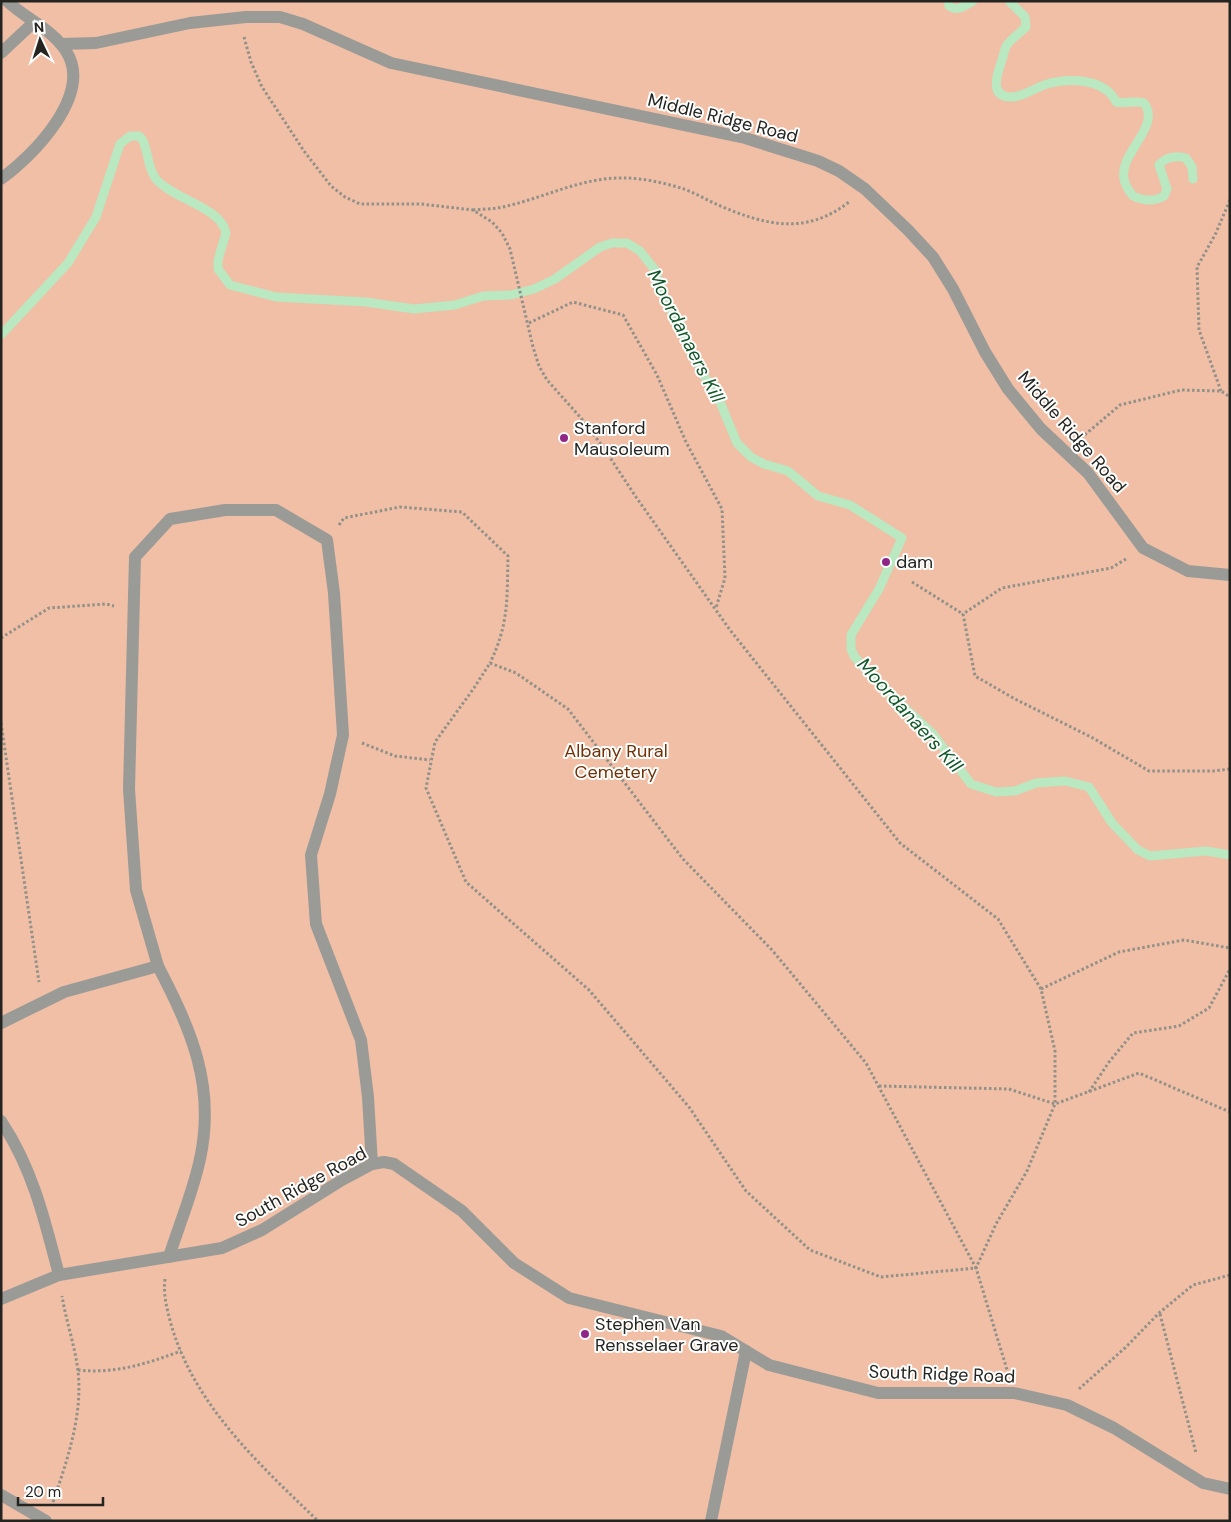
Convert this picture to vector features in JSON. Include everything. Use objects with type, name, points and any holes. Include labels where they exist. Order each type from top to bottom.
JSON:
[{"type":"lane","points":[[1,179],[42,142],[57,122],[67,103],[70,89],[71,63],[61,44],[7,1]]},
{"type":"lane","name":"Middle Ridge Road","points":[[61,44],[96,43],[190,23],[239,18],[280,17],[303,24],[391,63],[762,142],[818,161],[839,171],[866,190],[933,257],[953,289],[985,352],[1008,389],[1064,452],[1088,472],[1143,548],[1188,571],[1230,575]]},
{"type":"lane","points":[[1,52],[34,22]]},
{"type":"lane","points":[[169,1257],[200,1158],[204,1105],[197,1053],[186,1022],[158,966],[136,890],[129,789],[135,557],[170,519],[225,510],[276,510],[327,540],[334,594],[342,735],[330,794],[311,855],[316,924],[361,1040],[368,1097],[372,1164]]},
{"type":"lane","points":[[1,1024],[41,1002],[96,981],[158,966]]},
{"type":"lane","points":[[1,1121],[11,1136],[35,1187],[59,1275]]},
{"type":"lane","name":"South Ridge Road","points":[[1,1299],[59,1275],[222,1248],[239,1242],[262,1230],[342,1180],[372,1164],[384,1162],[394,1164],[462,1211],[514,1262],[569,1298],[721,1336],[769,1365],[878,1393],[1014,1393],[1067,1406],[1114,1428],[1203,1483],[1230,1489]]},
{"type":"lane","points":[[711,1521],[746,1351]]},
{"type":"lane","points":[[1,1495],[46,1521]]},
{"type":"path","points":[[239,18],[251,62],[262,87],[304,151],[331,186],[360,204],[422,204],[473,210],[506,206],[575,184],[625,178],[685,189],[753,219],[798,224],[824,218],[866,190]]},
{"type":"path","points":[[1221,391],[1199,330],[1197,267],[1215,235],[1230,200]]},
{"type":"path","points":[[473,210],[492,222],[502,233],[510,249],[529,323],[533,347],[539,366],[547,380],[582,418],[730,630],[900,843],[998,919],[1041,989],[1055,1051],[1055,1104],[1027,1171],[996,1224],[976,1268]]},
{"type":"path","points":[[529,323],[573,302],[622,316],[657,375],[686,442],[722,508],[725,578],[716,608]]},
{"type":"path","points":[[1064,452],[1120,405],[1181,390],[1221,391],[1230,397]]},
{"type":"path","points":[[327,540],[344,518],[400,507],[462,512],[508,556],[507,616],[500,643],[474,688],[435,742],[426,788],[466,882],[589,990],[689,1107],[746,1191],[810,1250],[881,1277],[976,1268]]},
{"type":"path","points":[[963,614],[1002,588],[1111,568],[1143,548]]},
{"type":"path","points":[[912,582],[963,614],[975,676],[1015,700],[1091,737],[1149,771],[1213,771],[1230,768]]},
{"type":"path","points":[[1,638],[49,608],[106,604],[133,611]]},
{"type":"path","points":[[490,663],[516,673],[568,710],[683,859],[772,950],[866,1063],[976,1268],[1014,1393]]},
{"type":"path","points":[[1,723],[41,1002]]},
{"type":"path","points":[[342,735],[395,756],[430,760]]},
{"type":"path","points":[[1041,989],[1119,952],[1184,940],[1230,948]]},
{"type":"path","points":[[1089,1092],[1108,1062],[1133,1033],[1179,1026],[1209,1008],[1230,969]]},
{"type":"path","points":[[878,1086],[1009,1089],[1055,1104],[1139,1073],[1230,1112]]},
{"type":"path","points":[[169,1257],[164,1292],[181,1351],[210,1403],[246,1452],[318,1521]]},
{"type":"path","points":[[52,1503],[70,1451],[78,1391],[78,1370],[67,1324],[59,1275]]},
{"type":"path","points":[[1067,1406],[1078,1390],[1126,1347],[1159,1313],[1193,1285],[1230,1275]]},
{"type":"path","points":[[1159,1313],[1203,1483]]},
{"type":"path","points":[[78,1370],[94,1372],[128,1369],[181,1351]]},
{"type":"green space","name":"Albany Rural Cemetery","points":[[1,1],[1230,1],[1230,1521],[1,1521]]},
{"type":"waterway","points":[[948,1],[949,6],[952,8],[961,8],[973,1]]},
{"type":"waterway","points":[[1009,1],[1025,17],[1026,27],[1005,48],[996,83],[999,92],[1003,96],[1015,97],[1047,84],[1076,81],[1095,84],[1104,88],[1116,102],[1144,103],[1148,112],[1148,121],[1124,169],[1124,179],[1129,190],[1133,196],[1145,200],[1153,200],[1164,196],[1167,189],[1159,165],[1171,157],[1186,158],[1192,167],[1193,179]]},
{"type":"waterway","name":"Moordanaers Kill","points":[[1,335],[68,263],[96,217],[120,144],[130,136],[139,136],[142,139],[151,170],[156,179],[173,192],[215,216],[222,224],[226,233],[218,260],[218,269],[230,285],[276,297],[366,302],[414,309],[455,305],[483,296],[511,295],[534,289],[555,279],[600,247],[612,243],[627,243],[640,251],[655,270],[665,299],[704,376],[715,390],[737,443],[751,457],[764,464],[788,471],[818,496],[850,505],[902,538],[879,589],[851,635],[851,649],[854,656],[873,678],[932,733],[971,784],[996,792],[1015,791],[1036,783],[1065,781],[1089,787],[1112,823],[1138,850],[1150,856],[1206,851],[1230,855]]},
{"type":"place","name":"Stanford Mausoleum","points":[[564,438]]},
{"type":"place","name":"dam","points":[[886,562]]},
{"type":"place","name":"Stephen Van Rensselaer Grave","points":[[585,1334]]}]
